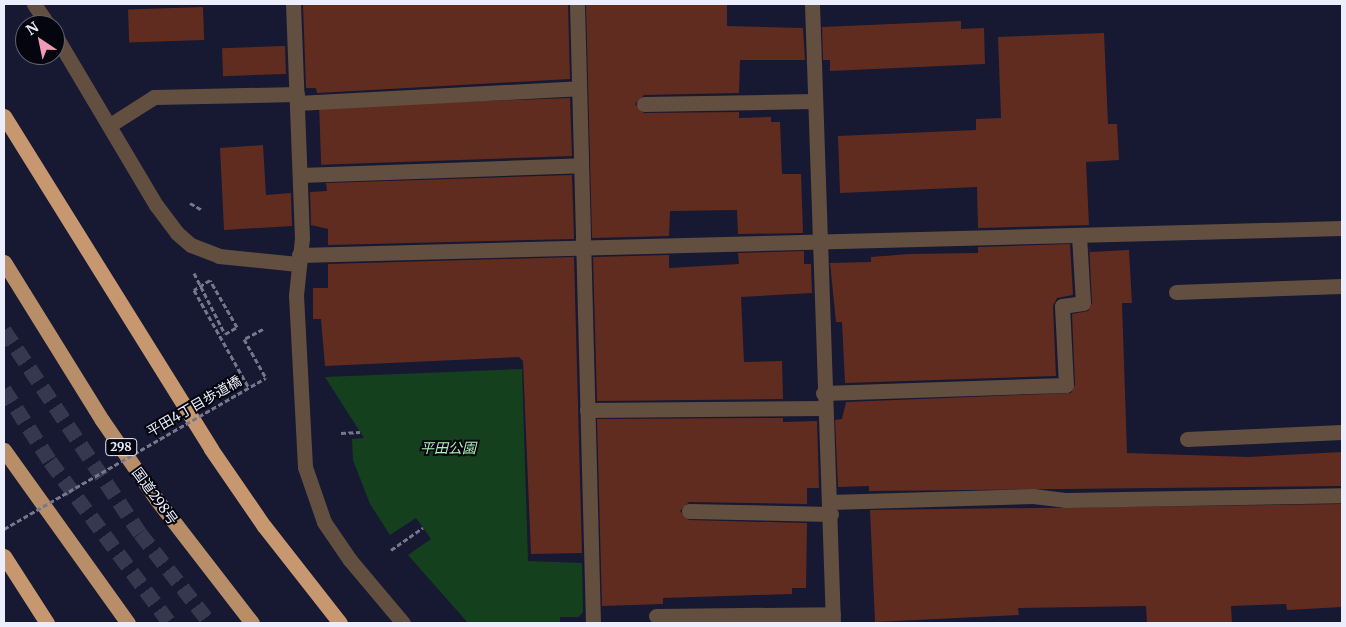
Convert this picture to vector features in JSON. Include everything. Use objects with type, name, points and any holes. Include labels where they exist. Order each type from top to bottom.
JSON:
[{"type":"highway","points":[[4,116],[212,449],[264,526],[340,623]]},
{"type":"highway","name":"国道298号","points":[[4,262],[102,420],[157,500],[252,623]]},
{"type":"highway","points":[[4,450],[128,623]]},
{"type":"highway","points":[[4,556],[47,623]]},
{"type":"street","points":[[34,4],[41,15]]},
{"type":"street","points":[[293,4],[300,175],[298,259],[300,427],[312,495],[350,560],[403,623]]},
{"type":"street","points":[[577,4],[593,623]]},
{"type":"street","points":[[656,616],[833,618],[831,508],[822,393],[821,242],[814,101],[812,4]]},
{"type":"street","points":[[65,51],[164,218],[191,245],[242,261],[583,249],[1342,228]]},
{"type":"street","points":[[110,125],[154,97],[297,99],[579,88]]},
{"type":"street","points":[[644,104],[814,101]]},
{"type":"street","points":[[300,175],[581,165]]},
{"type":"street","points":[[822,393],[1066,385],[1062,306],[1083,303],[1079,235]]},
{"type":"street","points":[[1176,292],[1342,286]]},
{"type":"street","points":[[587,410],[823,408]]},
{"type":"street","points":[[1187,439],[1342,432]]},
{"type":"street","points":[[689,511],[831,508],[1032,496],[1065,500],[1342,495]]},
{"type":"path","points":[[194,272],[201,291],[225,334],[237,327],[210,280],[194,290],[249,388]]},
{"type":"path","name":"平田4丁目歩道橋","points":[[4,529],[266,378],[244,339],[263,329]]},
{"type":"path","points":[[341,433],[360,432]]},
{"type":"path","points":[[391,550],[423,528]]},
{"type":"green space","name":"平田公園","points":[[522,369],[528,561],[582,563],[583,612],[579,617],[560,617],[560,623],[468,623],[408,555],[431,539],[416,518],[390,535],[370,504],[353,460],[352,439],[364,438],[325,377]]},
{"type":"building","points":[[303,4],[568,4],[570,79],[317,93],[316,88],[306,88]]},
{"type":"building","points":[[586,4],[727,4],[727,26],[803,28],[805,60],[740,60],[739,93],[644,95],[635,104],[644,113],[739,112],[739,118],[771,117],[771,122],[780,122],[782,174],[801,174],[803,233],[738,234],[737,210],[670,211],[669,236],[592,238]]},
{"type":"building","points":[[203,7],[204,40],[129,43],[128,10]]},
{"type":"building","points":[[961,21],[961,29],[984,28],[985,64],[830,71],[830,60],[823,60],[822,27]]},
{"type":"building","points":[[1104,33],[1108,124],[1117,124],[1119,160],[1086,162],[1089,225],[978,228],[977,187],[840,193],[838,136],[976,130],[976,119],[1001,118],[998,37]]},
{"type":"building","points":[[285,46],[286,74],[223,76],[222,48]]},
{"type":"building","points":[[570,98],[572,156],[321,165],[319,107]]},
{"type":"building","points":[[263,145],[266,195],[291,193],[292,226],[224,230],[220,148]]},
{"type":"building","points":[[572,175],[574,239],[328,245],[328,229],[311,225],[310,192],[327,191],[326,183]]},
{"type":"building","points":[[1070,244],[1073,295],[1057,298],[1053,306],[1056,376],[845,383],[842,322],[836,322],[830,263],[871,262],[871,257],[909,254],[978,253],[978,247]]},
{"type":"building","points":[[1089,244],[1090,252],[1129,250],[1132,303],[1122,303],[1127,453],[1248,457],[1342,452],[1342,486],[869,491],[869,486],[838,487],[835,420],[842,419],[846,402],[1071,393],[1075,385],[1072,314],[1088,311],[1092,303]]},
{"type":"building","points":[[804,251],[804,264],[811,264],[812,293],[741,297],[744,362],[782,361],[783,399],[597,401],[593,257],[669,255],[669,268],[739,264],[738,253]]},
{"type":"building","points":[[574,257],[582,553],[531,554],[523,361],[519,357],[325,366],[321,319],[313,319],[313,288],[328,288],[328,264]]},
{"type":"building","points":[[783,418],[783,422],[817,421],[819,488],[807,488],[807,504],[689,502],[680,511],[689,520],[807,523],[806,588],[792,588],[792,594],[663,598],[663,604],[602,606],[597,419]]},
{"type":"building","points":[[1342,504],[1342,607],[1287,610],[1286,604],[1231,606],[1232,623],[1147,623],[1146,606],[1018,608],[1019,615],[875,622],[870,510]]},
{"type":"tunnel","points":[[4,330],[140,533],[210,623]]},
{"type":"tunnel","points":[[4,389],[50,461],[170,623]]}]
